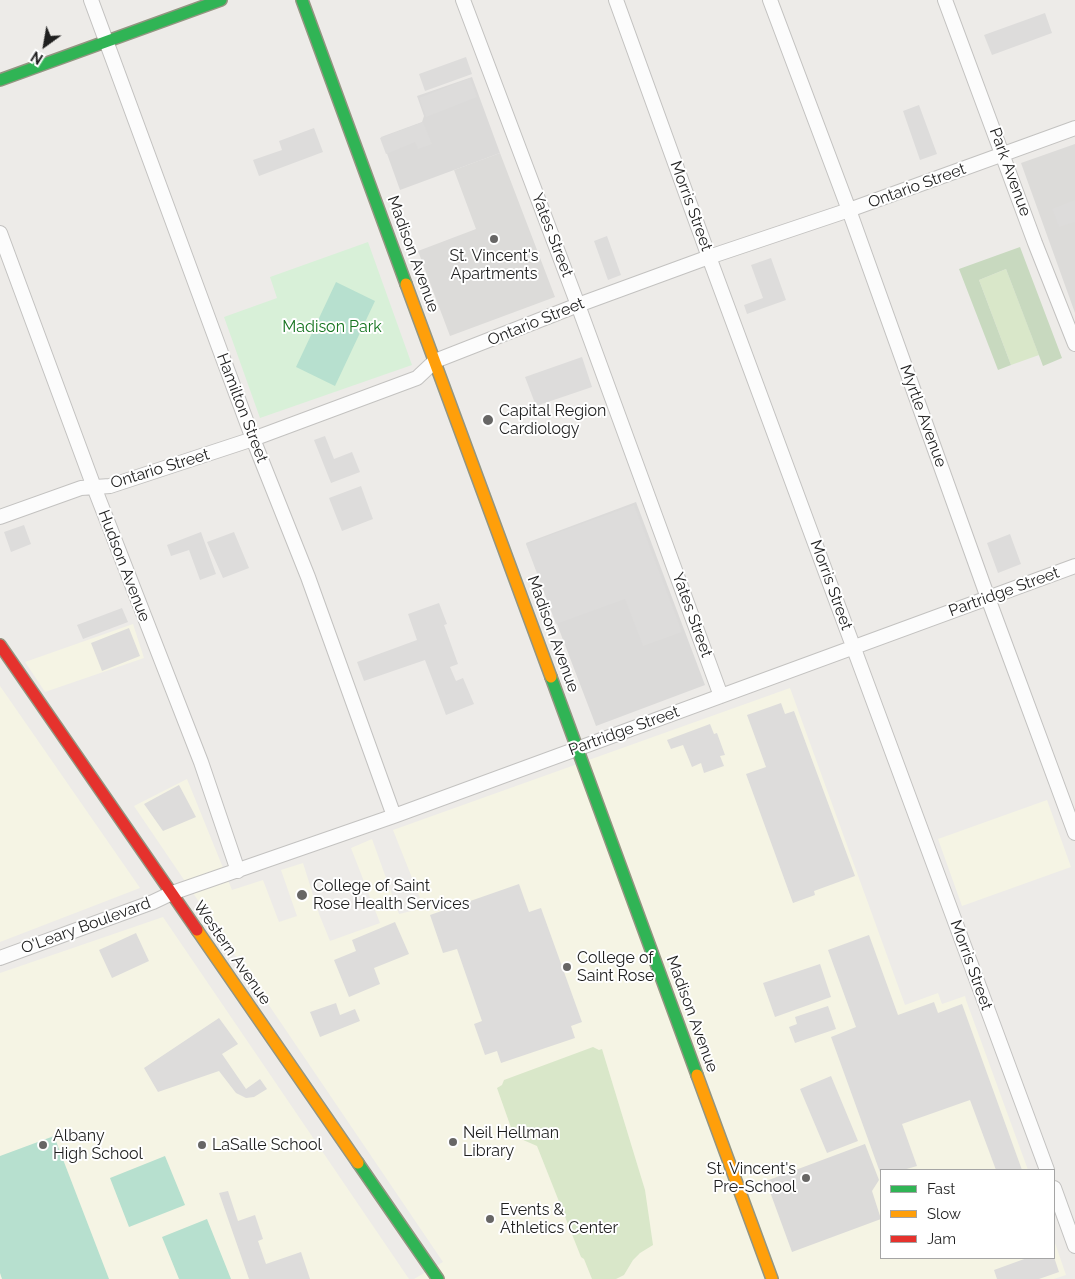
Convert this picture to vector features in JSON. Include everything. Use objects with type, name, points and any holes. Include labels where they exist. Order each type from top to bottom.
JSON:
[{"type":"main road","points":[[0,80],[221,0]]},
{"type":"main road","name":"Madison Avenue","points":[[302,0],[772,1279]]},
{"type":"main road","name":"Western Avenue","points":[[0,645],[438,1279]]},
{"type":"street","name":"Hamilton Street","points":[[91,0],[253,439],[308,578],[394,816]]},
{"type":"street","name":"Yates Street","points":[[463,0],[578,305],[721,696]]},
{"type":"street","name":"Morris Street","points":[[616,0],[709,257],[1047,1169]]},
{"type":"street","name":"Myrtle Avenue","points":[[770,0],[849,210],[988,598],[1075,832]]},
{"type":"street","name":"Park Avenue","points":[[945,0],[1035,243],[1075,344]]},
{"type":"street","name":"Ontario Street","points":[[0,517],[81,488],[110,486],[253,439],[417,378],[435,361],[578,305],[1075,128]]},
{"type":"street","name":"Hudson Avenue","points":[[0,233],[94,487],[201,762],[238,871]]},
{"type":"street","name":"Partridge Street","points":[[172,893],[394,816],[1075,566]]},
{"type":"street","name":"O'Leary Boulevard","points":[[0,958],[153,902],[172,893]]},
{"type":"street","points":[[1055,1191],[1075,1246]]},
{"type":"shaded area","points":[[1045,13],[1052,33],[992,55],[984,35]]},
{"type":"shaded area","points":[[466,57],[472,74],[425,91],[419,74]]},
{"type":"shaded area","points":[[472,77],[500,153],[400,190],[381,137],[422,122],[424,116],[417,96]]},
{"type":"shaded area","points":[[470,78],[477,97],[426,117],[419,98]]},
{"type":"shaded area","points":[[919,105],[937,154],[920,160],[903,111]]},
{"type":"shaded area","points":[[423,122],[432,144],[418,149],[415,142],[386,154],[380,138]]},
{"type":"shaded area","points":[[314,128],[323,152],[259,176],[253,160],[282,150],[279,141]]},
{"type":"shaded area","points":[[1075,144],[1075,313],[1021,163]]},
{"type":"shaded area","name":"St. Vincent's Apartments","points":[[500,153],[555,297],[450,336],[418,251],[476,229],[454,170]]},
{"type":"shaded area","points":[[1075,200],[1075,222],[1059,227],[1052,209]]},
{"type":"shaded area","points":[[607,236],[621,275],[608,280],[594,241]]},
{"type":"shaded area","points":[[771,258],[786,300],[747,314],[744,305],[763,298],[751,265]]},
{"type":"shaded area","points":[[582,357],[592,387],[536,406],[525,377]]},
{"type":"shaded area","points":[[325,436],[334,459],[352,452],[360,472],[331,483],[314,440]]},
{"type":"shaded area","points":[[361,486],[373,519],[342,531],[329,498]]},
{"type":"shaded area","points":[[636,502],[705,685],[596,726],[526,543]]},
{"type":"shaded area","points":[[634,505],[682,632],[643,646],[625,599],[556,624],[526,544]]},
{"type":"shaded area","points":[[24,525],[31,544],[11,552],[4,532]]},
{"type":"shaded area","points":[[201,532],[216,574],[200,580],[189,550],[171,556],[167,545]]},
{"type":"shaded area","points":[[234,532],[249,568],[223,578],[207,542]]},
{"type":"shaded area","points":[[1010,534],[1021,564],[998,573],[987,543]]},
{"type":"shaded area","points":[[439,603],[447,624],[444,625],[458,664],[450,667],[456,681],[463,678],[474,704],[446,715],[425,660],[364,681],[357,662],[417,640],[408,614]]},
{"type":"shaded area","points":[[122,608],[128,622],[83,639],[77,625]]},
{"type":"shaded area","points":[[133,624],[144,658],[45,692],[25,662]]},
{"type":"shaded area","points":[[129,628],[140,656],[102,671],[91,643]]},
{"type":"shaded area","points":[[0,686],[140,888],[0,942]]},
{"type":"shaded area","name":"College of Saint Rose","points":[[790,688],[905,1005],[938,993],[942,1004],[965,996],[1028,1169],[880,1169],[880,1259],[1055,1259],[1055,1243],[1066,1275],[1054,1279],[414,1279],[443,1262],[134,806],[187,779],[232,890],[263,880],[279,922],[297,916],[281,870],[303,863],[319,914],[330,941],[380,923],[351,848],[372,839],[399,914],[424,908],[393,830]]},
{"type":"shaded area","points":[[781,703],[785,714],[794,711],[855,876],[814,891],[815,895],[793,903],[746,774],[766,767],[747,715]]},
{"type":"shaded area","points":[[710,724],[714,734],[717,733],[725,755],[720,756],[724,766],[704,773],[701,763],[692,767],[683,745],[671,749],[667,740]]},
{"type":"shaded area","points":[[179,785],[196,817],[163,831],[144,804]]},
{"type":"shaded area","points":[[1047,800],[1071,867],[962,906],[938,839]]},
{"type":"shaded area","points":[[519,884],[529,912],[541,908],[582,1022],[571,1026],[575,1038],[501,1063],[497,1051],[485,1055],[474,1024],[482,1021],[457,949],[443,953],[430,915]]},
{"type":"shaded area","name":"LaSalle School","points":[[163,917],[409,1279],[0,1279],[0,973]]},
{"type":"shaded area","points":[[395,922],[409,954],[374,968],[380,984],[349,997],[334,960],[356,951],[352,940]]},
{"type":"shaded area","points":[[136,933],[149,961],[112,978],[99,950]]},
{"type":"shaded area","points":[[869,935],[898,1015],[934,1002],[938,1013],[962,1004],[1022,1169],[996,1169],[970,1100],[902,1124],[917,1166],[906,1169],[880,1169],[880,1172],[831,1037],[856,1027],[828,950]]},
{"type":"shaded area","points":[[820,964],[831,997],[775,1017],[763,983]]},
{"type":"shaded area","points":[[336,1003],[340,1015],[355,1009],[360,1021],[320,1037],[310,1012]]},
{"type":"shaded area","points":[[828,1006],[836,1029],[795,1043],[789,1027],[797,1024],[795,1017]]},
{"type":"shaded area","points":[[219,1018],[238,1044],[222,1054],[246,1089],[260,1079],[267,1089],[254,1097],[246,1098],[236,1093],[219,1071],[158,1092],[144,1068]]},
{"type":"shaded area","points":[[831,1076],[858,1141],[827,1153],[800,1089]]},
{"type":"shaded area","points":[[865,1144],[879,1180],[872,1191],[880,1219],[792,1252],[766,1181]]},
{"type":"shaded area","points":[[228,1191],[238,1221],[255,1215],[263,1239],[258,1241],[266,1264],[301,1252],[310,1279],[249,1279],[219,1193]]},
{"type":"shaded area","points":[[1024,1259],[1055,1259],[1059,1272],[1039,1279],[997,1279],[994,1270]]},
{"type":"green space","name":"Madison Park","points":[[368,242],[412,365],[260,418],[224,317],[277,298],[270,277]]},
{"type":"green space","points":[[1020,247],[1062,358],[1043,366],[1006,269],[979,280],[1011,365],[998,370],[959,269]]},
{"type":"green space","points":[[1006,269],[1039,355],[1011,365],[979,280]]},
{"type":"green space","points":[[336,282],[375,301],[335,386],[296,367]]},
{"type":"green space","points":[[593,1047],[599,1050],[602,1049],[645,1190],[653,1245],[640,1253],[633,1260],[624,1275],[616,1279],[592,1279],[584,1259],[581,1257],[537,1146],[514,1136],[497,1088],[502,1085],[504,1080]]},
{"type":"green space","points":[[54,1136],[109,1279],[2,1279],[0,1273],[0,1156]]},
{"type":"green space","points":[[165,1156],[185,1205],[129,1227],[110,1178]]},
{"type":"green space","points":[[207,1219],[231,1279],[179,1279],[162,1237]]},
{"type":"traffic: fast","points":[[0,80],[221,0]]},
{"type":"traffic: fast","points":[[302,0],[406,284]]},
{"type":"traffic: fast","points":[[551,677],[697,1075]]},
{"type":"traffic: fast","points":[[358,1163],[438,1279]]},
{"type":"traffic: slow","points":[[406,284],[551,677]]},
{"type":"traffic: slow","points":[[197,930],[358,1163]]},
{"type":"traffic: slow","points":[[697,1075],[772,1279]]},
{"type":"traffic: jam","points":[[0,645],[197,930]]},
{"type":"place","name":"St. Vincent's Apartments","points":[[494,239]]},
{"type":"place","name":"Capital Region Cardiology","points":[[488,420]]},
{"type":"place","name":"College of Saint Rose Health Services","points":[[302,895]]},
{"type":"place","name":"College of Saint Rose","points":[[567,967]]},
{"type":"place","name":"Neil Hellman Library","points":[[453,1142]]},
{"type":"place","name":"Albany High School","points":[[43,1145]]},
{"type":"place","name":"LaSalle School","points":[[202,1145]]},
{"type":"place","name":"St. Vincent's Pre-School","points":[[806,1178]]},
{"type":"place","name":"Events & Athletics Center","points":[[490,1219]]}]
